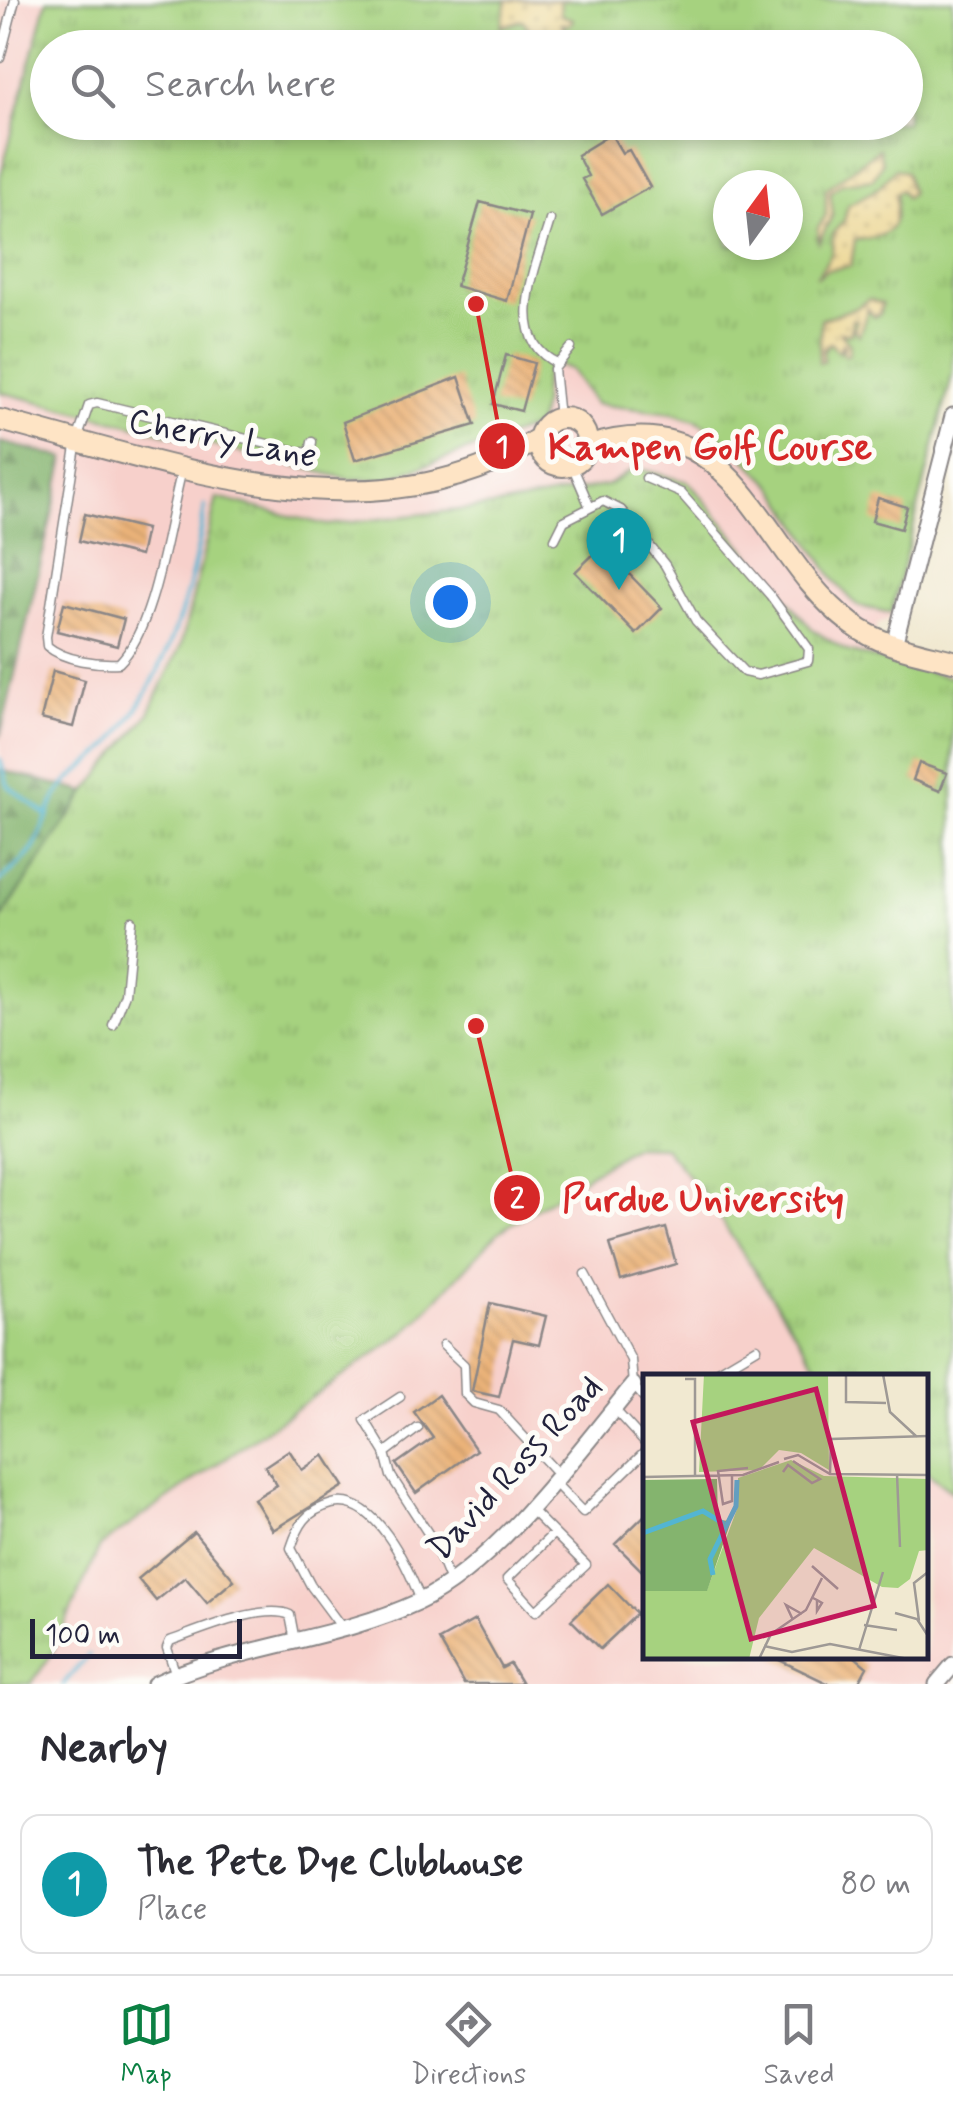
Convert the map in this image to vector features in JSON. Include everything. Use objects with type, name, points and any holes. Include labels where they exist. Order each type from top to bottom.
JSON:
[{"type":"street","points":[[894,645],[953,416]]},
{"type":"street","points":[[559,418],[572,419],[585,437],[572,465],[556,466],[541,448],[546,425],[559,418]]},
{"type":"street","name":"Cherry Lane","points":[[0,420],[183,465],[317,492],[375,492],[431,483],[541,448]]},
{"type":"street","points":[[585,437],[633,435],[687,445],[734,480],[832,606],[852,625],[894,645],[953,661]]},
{"type":"street","name":"David Ross Road","points":[[155,1684],[343,1629],[421,1601],[450,1582],[528,1507],[633,1385]]},
{"type":"street","points":[[937,1684],[953,1665]]},
{"type":"lane","points":[[0,58],[15,0]]},
{"type":"lane","points":[[550,220],[527,307],[527,323],[532,344],[557,362]]},
{"type":"lane","points":[[559,418],[554,390],[557,362],[571,348]]},
{"type":"lane","points":[[183,465],[144,615],[130,652],[119,663],[103,664],[56,654],[47,646],[46,636],[78,440],[89,405],[97,402],[301,452],[310,452],[312,442]]},
{"type":"lane","points":[[572,465],[588,505]]},
{"type":"lane","points":[[555,539],[564,521],[588,505],[604,501],[621,510],[665,564],[696,621],[744,672],[751,676],[808,661],[809,649],[770,595],[680,493],[646,478]]},
{"type":"lane","points":[[113,1025],[125,994],[132,922]]},
{"type":"lane","points":[[585,1274],[632,1360],[633,1385],[643,1397]]},
{"type":"lane","points":[[443,1345],[464,1366],[465,1394],[474,1403],[499,1410],[584,1512],[643,1450]]},
{"type":"lane","points":[[713,1374],[757,1348]]},
{"type":"lane","points":[[400,1396],[365,1420],[386,1453],[391,1476],[434,1541],[450,1582]]},
{"type":"lane","points":[[614,1408],[643,1443]]},
{"type":"lane","points":[[386,1453],[418,1428]]},
{"type":"lane","points":[[343,1629],[311,1586],[291,1548],[300,1521],[320,1508],[345,1501],[367,1510],[411,1576],[421,1601]]},
{"type":"lane","points":[[528,1507],[554,1533],[586,1565],[536,1610],[508,1579],[554,1533]]},
{"type":"lane","points":[[176,1675],[168,1648],[170,1641],[257,1614],[290,1615],[295,1642]]},
{"type":"shaded area","points":[[0,0],[953,0],[953,375],[889,620],[877,624],[872,654],[953,675],[953,1684],[0,1684]]},
{"type":"green space","points":[[47,0],[953,0],[953,372],[891,613],[858,606],[836,583],[776,489],[725,439],[698,421],[672,413],[595,404],[570,369],[551,363],[535,427],[384,480],[348,479],[0,392],[0,178],[30,64],[30,140],[923,140],[923,30],[39,30]]},
{"type":"green space","points":[[0,442],[65,458],[0,738]]},
{"type":"green space","points":[[635,468],[689,482],[813,630],[847,651],[953,678],[953,1492],[928,1473],[928,1374],[823,1374],[705,1196],[664,1147],[634,1146],[499,1232],[407,1331],[100,1546],[51,1655],[31,1684],[0,1684],[0,920],[86,792],[148,715],[181,645],[217,498],[327,525],[503,505],[608,485]]},
{"type":"green space","points":[[0,770],[86,792],[0,920]]},
{"type":"sand","points":[[507,0],[570,0],[560,1],[561,15],[573,19],[570,25],[562,24],[566,30],[528,30],[522,20],[501,27]]},
{"type":"sand","points":[[879,149],[882,163],[873,179],[842,183],[830,192],[833,214],[819,242],[818,228],[826,215],[826,189]]},
{"type":"sand","points":[[895,169],[906,172],[911,193],[906,198],[901,190],[896,193],[890,229],[855,240],[851,266],[826,270],[816,278],[832,253],[833,233],[844,221],[848,205],[877,189]]},
{"type":"sand","points":[[869,299],[882,304],[879,315],[874,317],[868,309],[859,335],[854,330],[857,320],[852,320],[851,334],[840,332],[850,344],[848,355],[843,354],[843,342],[839,352],[830,343],[823,350],[824,361],[819,363],[821,319],[856,308]]},
{"type":"building","points":[[601,140],[614,140],[622,153],[629,150],[650,187],[602,214],[582,179],[588,176],[577,155]]},
{"type":"building","points":[[480,202],[530,215],[507,301],[456,286]]},
{"type":"building","points":[[506,355],[534,363],[521,411],[493,404]]},
{"type":"building","points":[[459,377],[475,425],[355,460],[343,422]]},
{"type":"building","points":[[878,498],[907,507],[901,529],[872,521]]},
{"type":"building","points":[[85,514],[146,529],[140,556],[79,541]]},
{"type":"building","points":[[602,546],[662,608],[636,634],[575,572]]},
{"type":"building","points":[[64,603],[124,619],[117,646],[57,631]]},
{"type":"building","points":[[53,671],[85,680],[73,727],[41,719]]},
{"type":"building","points":[[919,763],[947,773],[940,791],[913,780]]},
{"type":"building","points":[[666,1228],[676,1264],[621,1280],[610,1244]]},
{"type":"building","points":[[490,1303],[546,1316],[539,1345],[513,1339],[499,1397],[472,1391]]},
{"type":"building","points":[[438,1395],[476,1450],[416,1493],[396,1464],[433,1438],[414,1412]]},
{"type":"building","points":[[289,1450],[302,1470],[324,1455],[344,1486],[273,1530],[254,1499],[277,1485],[265,1466]]},
{"type":"building","points":[[643,1517],[643,1572],[615,1544]]},
{"type":"building","points":[[194,1532],[234,1580],[207,1603],[185,1577],[156,1601],[138,1579]]},
{"type":"building","points":[[608,1584],[637,1614],[600,1649],[571,1620]]},
{"type":"building","points":[[475,1620],[502,1668],[510,1664],[522,1684],[464,1684],[439,1640]]},
{"type":"building","points":[[777,1659],[858,1659],[867,1667],[858,1684],[829,1684]]},
{"type":"waterway","points":[[0,881],[33,849],[63,787],[109,746],[146,693],[174,633],[193,569],[205,506]]},
{"type":"waterway","points":[[0,759],[8,786],[48,816]]},
{"type":"waterway","points":[[63,1684],[89,1655]]},
{"type":"place","name":"Kampen Golf Course","points":[[476,304]]},
{"type":"place","name":"The Pete Dye Clubhouse","points":[[619,590]]},
{"type":"place","name":"Purdue University","points":[[476,1026]]}]
